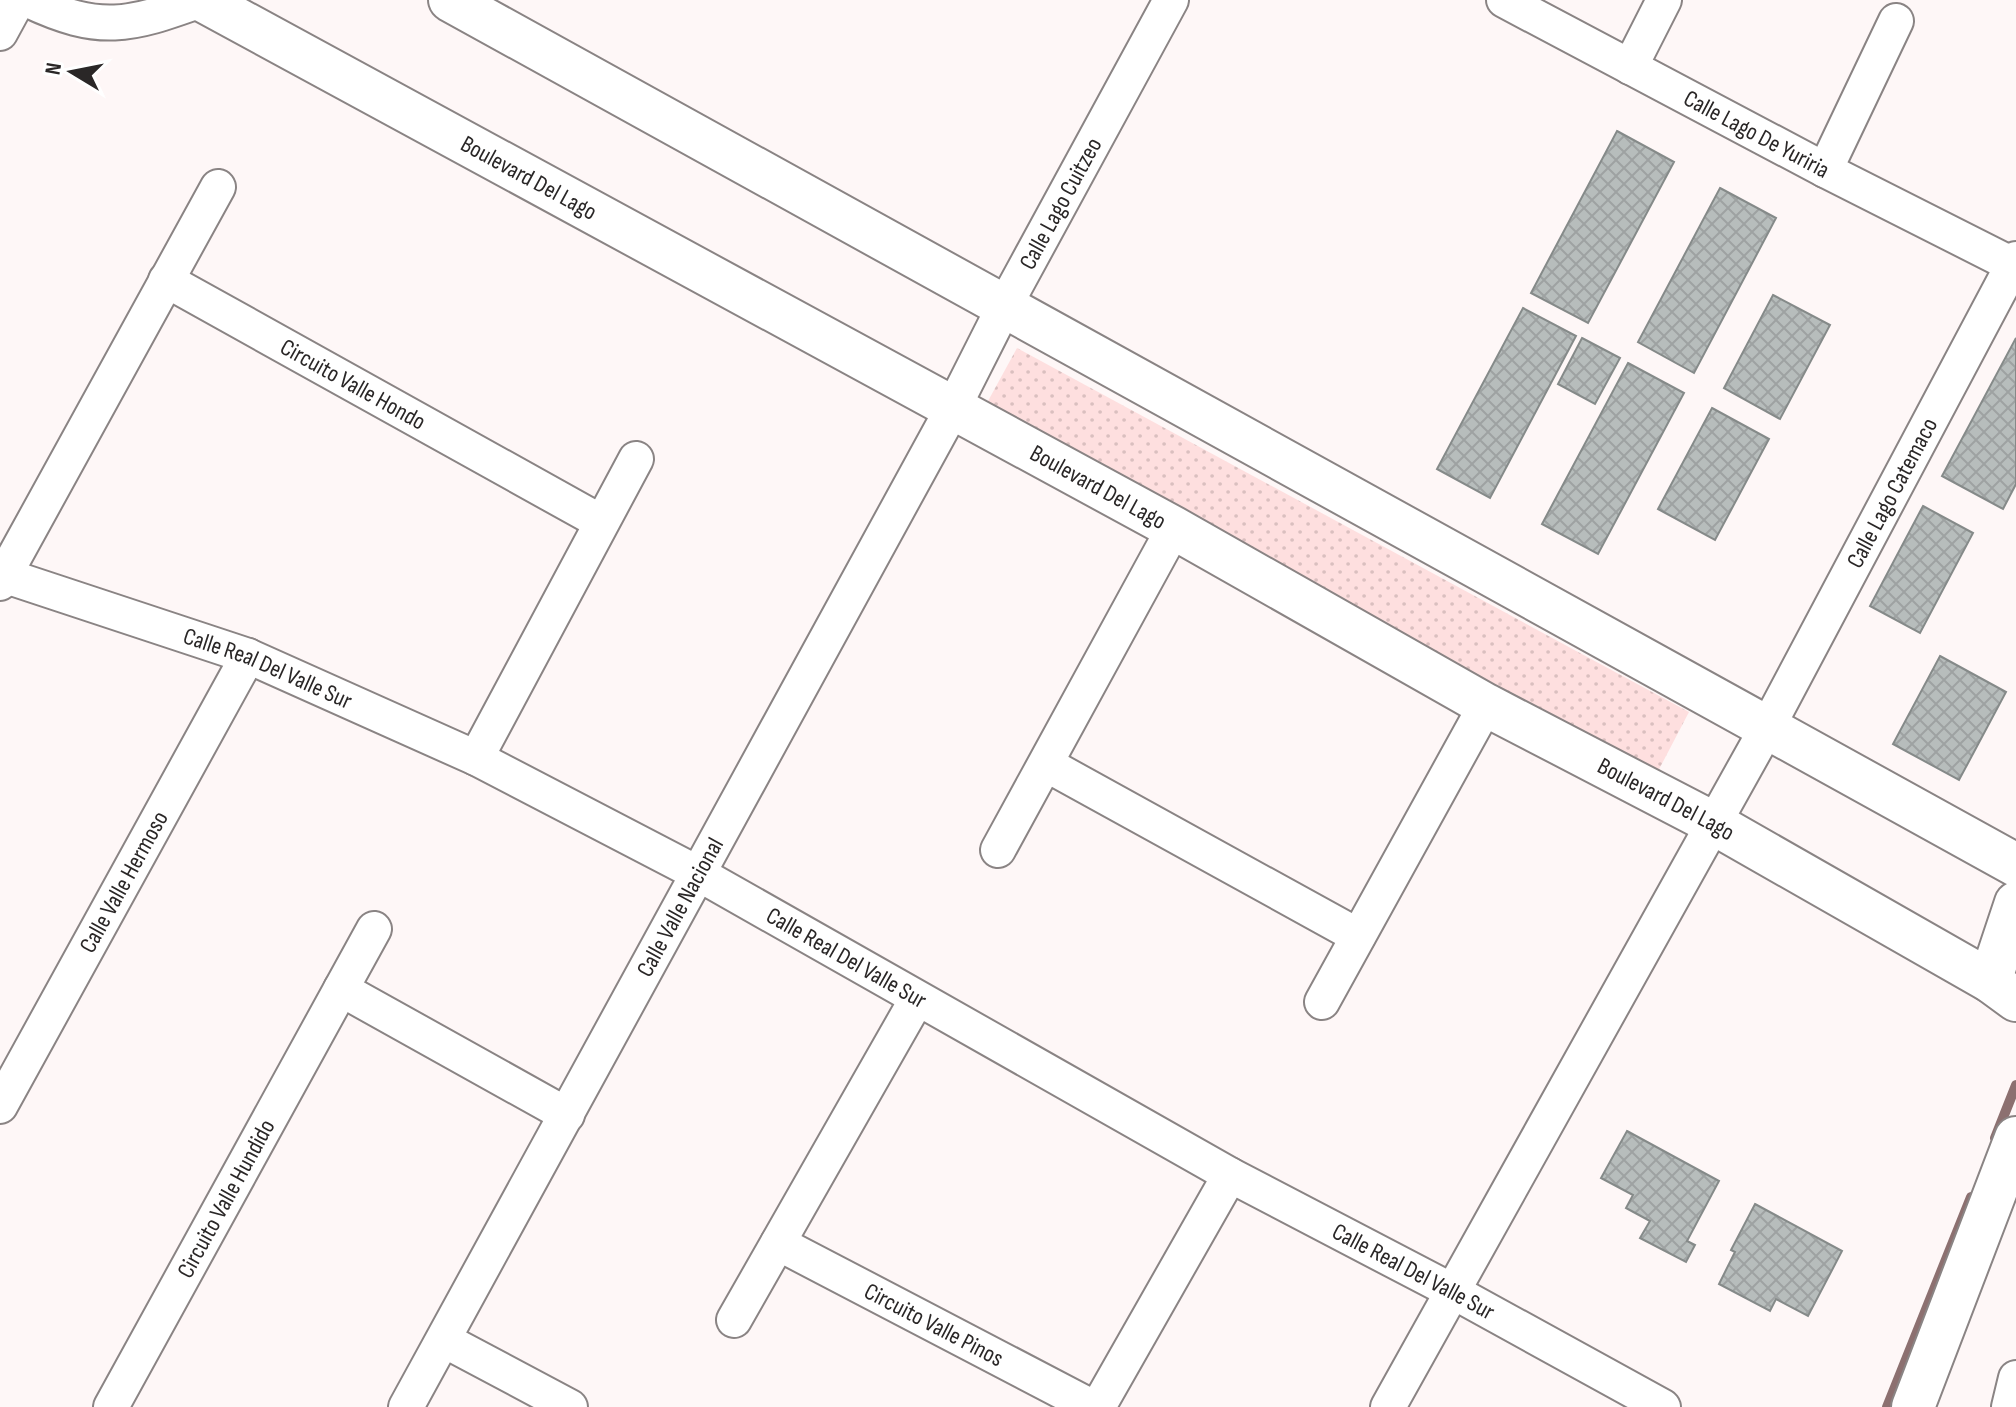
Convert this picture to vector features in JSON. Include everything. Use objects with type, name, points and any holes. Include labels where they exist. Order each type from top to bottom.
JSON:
[{"type":"street","points":[[0,33],[18,0]]},
{"type":"street","name":"Boulevard Del Lago","points":[[28,0],[54,12],[86,21],[116,24],[145,20],[201,0],[1174,528],[1486,705],[1713,823],[2001,989]]},
{"type":"street","points":[[450,0],[2016,865]]},
{"type":"street","name":"Calle Lago Cuitzeo","points":[[953,408],[1005,305],[1171,0]]},
{"type":"street","name":"Calle Lago De Yuriria","points":[[1504,0],[1825,170],[2014,262]]},
{"type":"street","points":[[1630,67],[1664,0]]},
{"type":"street","points":[[1825,170],[1896,21]]},
{"type":"street","points":[[1,578],[218,187]]},
{"type":"street","name":"Calle Lago Catemaco","points":[[1388,1407],[1767,728],[2014,262]]},
{"type":"street","name":"Circuito Valle Hondo","points":[[166,280],[601,522]]},
{"type":"street","name":"Calle Valle Nacional","points":[[406,1407],[953,408]]},
{"type":"street","points":[[476,758],[636,459]]},
{"type":"street","points":[[998,850],[1174,528]]},
{"type":"street","name":"Calle Real Del Valle Sur","points":[[1,578],[248,656],[476,758],[699,874],[1230,1175],[1454,1292],[1663,1407]]},
{"type":"street","name":"Calle Valle Hermoso","points":[[0,1106],[248,656]]},
{"type":"street","points":[[1322,1002],[1486,705]]},
{"type":"street","points":[[1046,764],[1358,936]]},
{"type":"street","points":[[2001,989],[2016,903]]},
{"type":"street","name":"Circuito Valle Hundido","points":[[111,1407],[374,929]]},
{"type":"street","points":[[341,989],[567,1115]]},
{"type":"street","points":[[734,1320],[917,999]]},
{"type":"street","points":[[1913,1407],[2016,1138]]},
{"type":"street","points":[[1098,1407],[1230,1175]]},
{"type":"street","name":"Circuito Valle Pinos","points":[[778,1243],[1092,1407]]},
{"type":"street","points":[[444,1340],[570,1407]]},
{"type":"street","points":[[2009,1407],[2016,1378]]},
{"type":"shaded area","points":[[1017,348],[1689,712],[1655,777],[982,412]]},
{"type":"building","points":[[1617,131],[1674,162],[1588,323],[1531,293]]},
{"type":"building","points":[[1720,188],[1776,218],[1694,373],[1638,342]]},
{"type":"building","points":[[1773,295],[1830,325],[1780,419],[1724,388]]},
{"type":"building","points":[[1523,308],[1576,336],[1490,498],[1437,469]]},
{"type":"building","points":[[1582,338],[1620,358],[1595,404],[1558,384]]},
{"type":"building","points":[[2016,338],[2016,484],[2003,509],[1942,476]]},
{"type":"building","points":[[1628,363],[1684,393],[1598,554],[1542,524]]},
{"type":"building","points":[[1712,408],[1769,439],[1715,540],[1658,509]]},
{"type":"building","points":[[1923,506],[1973,533],[1920,633],[1870,606]]},
{"type":"building","points":[[1940,656],[2006,692],[1959,780],[1893,744]]},
{"type":"building","points":[[1627,1131],[1719,1181],[1687,1241],[1695,1245],[1686,1262],[1640,1238],[1650,1221],[1626,1208],[1633,1195],[1601,1178]]},
{"type":"building","points":[[1755,1204],[1842,1251],[1808,1316],[1776,1299],[1770,1311],[1719,1284],[1735,1252],[1731,1250]]},
{"type":"waterway","points":[[1995,1138],[2016,1085]]},
{"type":"waterway","points":[[1887,1407],[1971,1197]]}]
